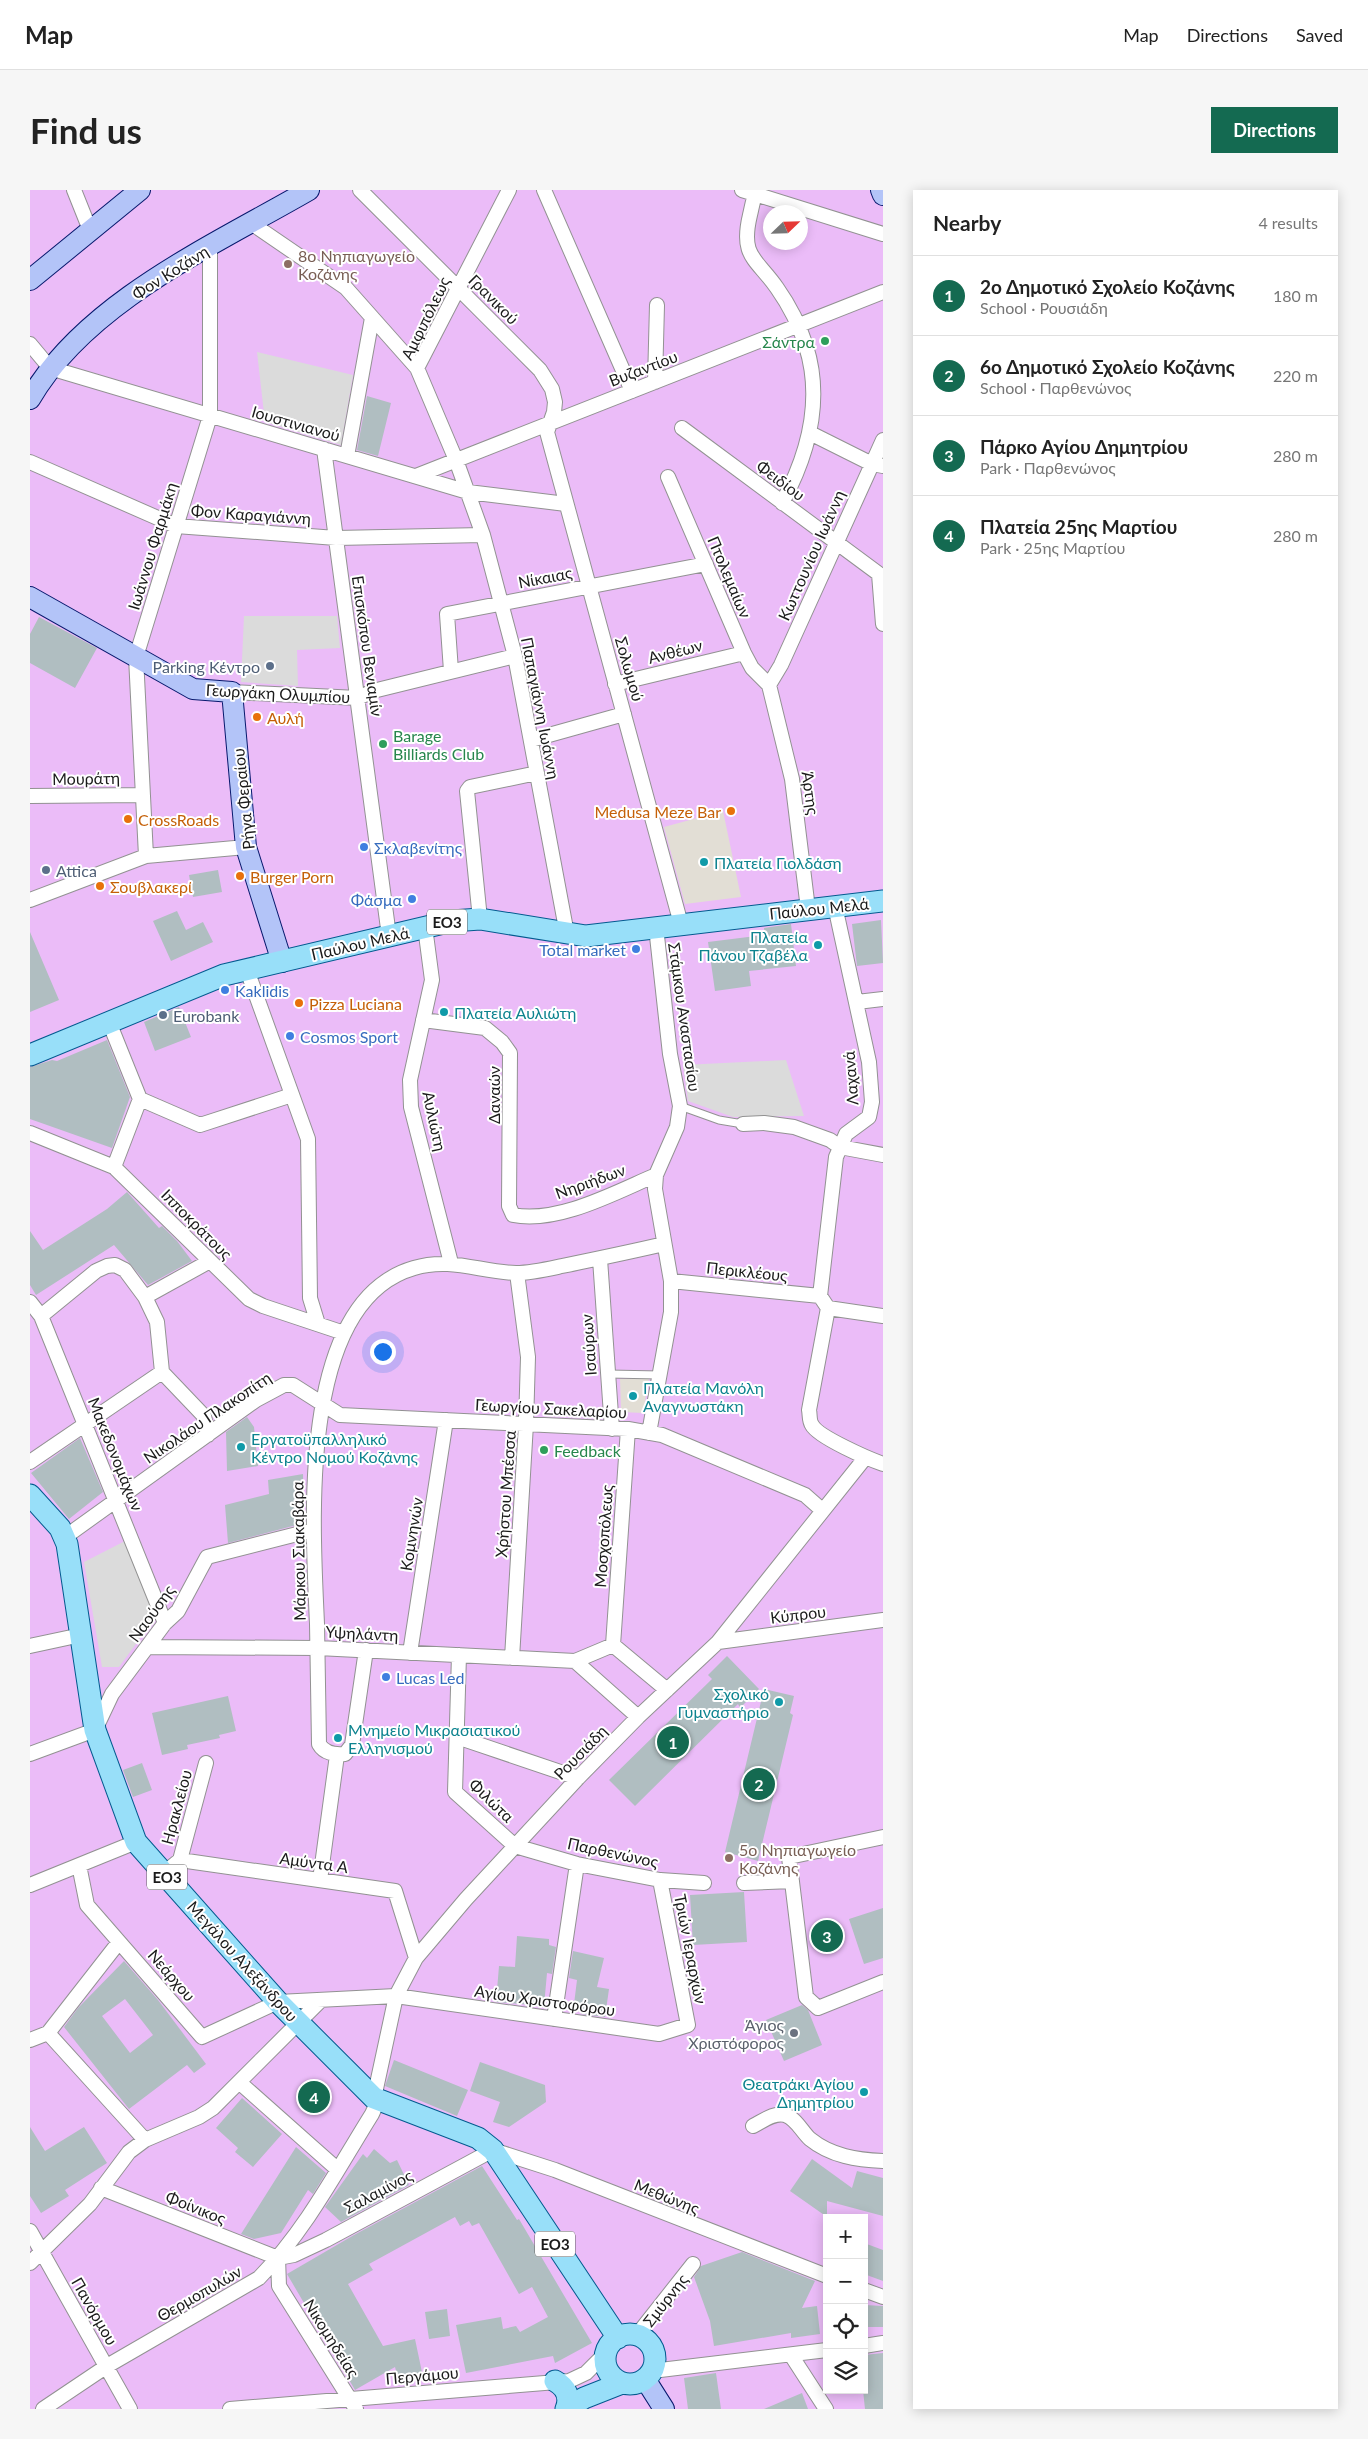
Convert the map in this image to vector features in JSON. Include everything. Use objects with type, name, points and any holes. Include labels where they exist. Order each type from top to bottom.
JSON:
[{"type":"main road","points":[[30,280],[140,190]]},
{"type":"main road","name":"Φον Κοζάνη","points":[[30,399],[50,368],[69,347],[157,276],[309,190]]},
{"type":"main road","points":[[881,190],[883,195]]},
{"type":"main road","name":"Γεωργάκη Ολυμπίου","points":[[30,597],[193,689],[232,692]]},
{"type":"main road","name":"Ρήγα Φεραίου","points":[[232,692],[246,847],[282,962]]},
{"type":"main road","name":"Παύλου Μελά","points":[[30,1055],[195,986],[247,970],[452,921],[480,919],[567,934],[597,935],[883,901]]},
{"type":"main road","name":"Μεγάλου Αλεξάνδρου","points":[[30,1495],[60,1528],[65,1537],[95,1730],[136,1842],[278,2002],[374,2098],[478,2138],[493,2150]]},
{"type":"main road","name":"ΕΟ3","points":[[493,2150],[620,2342]]},
{"type":"main road","name":"ΕΟ3","points":[[620,2342],[648,2342],[654,2352],[655,2359],[648,2375]]},
{"type":"main road","name":"ΕΟ3","points":[[620,2342],[607,2367],[615,2379],[622,2382]]},
{"type":"main road","points":[[566,2409],[584,2398],[622,2382],[633,2384],[648,2375],[664,2409]]},
{"type":"main road","points":[[555,2381],[567,2393],[566,2409]]},
{"type":"street","points":[[74,190],[90,230]]},
{"type":"street","name":"Γρανικού","points":[[360,190],[540,370],[552,389],[555,402],[554,412],[549,424]]},
{"type":"street","name":"Αμφιπόλεως","points":[[468,492],[417,368],[509,190]]},
{"type":"street","points":[[544,190],[632,391]]},
{"type":"street","points":[[782,502],[797,474],[810,434],[813,383],[806,345],[798,326],[778,289],[748,251],[746,234],[751,191],[883,234]]},
{"type":"street","points":[[251,223],[346,288],[417,368]]},
{"type":"street","name":"Ιωάννου Φαρμάκη","points":[[146,856],[136,657],[210,416],[210,247]]},
{"type":"street","name":"Βυζαντίου","points":[[416,476],[883,292]]},
{"type":"street","points":[[655,382],[658,305]]},
{"type":"street","points":[[347,456],[372,318]]},
{"type":"street","points":[[30,344],[50,368]]},
{"type":"street","name":"Ιουστινιανού","points":[[50,368],[468,492],[566,504]]},
{"type":"street","name":"Σολωμού","points":[[549,424],[547,432],[566,504],[682,924]]},
{"type":"street","name":"Φειδίου","points":[[682,428],[881,575]]},
{"type":"street","points":[[810,434],[877,465]]},
{"type":"street","name":"Κωττουνίου Ιωάννη","points":[[769,684],[781,665],[836,542],[877,465],[883,440]]},
{"type":"street","name":"Επισκόπου Βενιαμίν","points":[[324,449],[389,936]]},
{"type":"street","name":"Φον Καραγιάννη","points":[[30,462],[176,526],[336,538],[483,535]]},
{"type":"street","name":"Πτολεμαίων","points":[[668,477],[744,653],[752,668],[769,684]]},
{"type":"street","name":"Παπαγιάννη Ιωάννη","points":[[468,492],[483,535],[515,656],[567,934]]},
{"type":"street","name":"Νίκαιας","points":[[450,672],[447,614],[706,564]]},
{"type":"street","points":[[881,575],[883,624]]},
{"type":"street","name":"Ανθέων","points":[[615,684],[744,653]]},
{"type":"street","name":"Γεωργάκη Ολυμπίου","points":[[232,692],[358,698],[373,691],[515,656]]},
{"type":"street","name":"Άρτης","points":[[769,684],[792,779],[808,909]]},
{"type":"street","points":[[530,740],[624,714]]},
{"type":"street","points":[[480,919],[467,791],[470,786],[537,773]]},
{"type":"street","name":"Μουράτη","points":[[30,796],[143,795]]},
{"type":"street","points":[[30,900],[146,856],[246,847]]},
{"type":"street","name":"Λαχανά","points":[[835,906],[869,1062],[872,1102],[869,1117],[846,1134],[840,1147]]},
{"type":"street","name":"Αυλιώτη","points":[[425,927],[432,980],[410,1080],[411,1107],[451,1263]]},
{"type":"street","name":"Στάμκου Αναστασίου","points":[[649,1433],[671,1312],[671,1281],[655,1189],[656,1174],[677,1127],[680,1106],[670,1054],[656,927]]},
{"type":"street","points":[[247,970],[308,1139],[310,1298],[318,1324]]},
{"type":"street","points":[[857,1002],[883,999]]},
{"type":"street","name":"Δαναών","points":[[423,1020],[485,1028],[502,1042],[510,1053],[509,1206]]},
{"type":"street","points":[[109,1022],[140,1099],[114,1167]]},
{"type":"street","points":[[869,1062],[883,1062]]},
{"type":"street","points":[[140,1099],[200,1125],[292,1095]]},
{"type":"street","points":[[743,1124],[794,1127],[830,1140],[840,1147],[883,1155]]},
{"type":"street","name":"Ιπποκράτους","points":[[30,1133],[114,1167],[249,1299],[263,1306],[344,1333]]},
{"type":"street","points":[[840,1147],[833,1175],[824,1302],[809,1410],[811,1425],[820,1433],[865,1458],[883,1464]]},
{"type":"street","name":"Νηριήδων","points":[[509,1206],[513,1215],[522,1216],[563,1212],[602,1198],[656,1174]]},
{"type":"street","name":"Μάρκου Σιακαβάρα","points":[[337,1755],[321,1748],[319,1744],[318,1648],[313,1530],[314,1466],[322,1405],[344,1333],[366,1297],[389,1278],[418,1267],[451,1263],[517,1273],[600,1259],[664,1244]]},
{"type":"street","name":"Ισαύρων","points":[[600,1259],[612,1429]]},
{"type":"street","points":[[145,1296],[210,1261]]},
{"type":"street","points":[[42,1316],[96,1271],[107,1266],[116,1265],[125,1270],[145,1296],[157,1322],[162,1372],[204,1416],[208,1435]]},
{"type":"street","name":"Χρήστου Μπέσσα","points":[[512,1658],[526,1424],[528,1357],[517,1273]]},
{"type":"street","name":"Περικλέους","points":[[671,1281],[824,1302],[883,1316]]},
{"type":"street","name":"Μακεδονομάχων","points":[[30,1302],[42,1316],[165,1623]]},
{"type":"street","points":[[30,1462],[162,1372]]},
{"type":"street","name":"Νικολάου Πλακοπίτη","points":[[65,1537],[256,1400],[284,1385],[293,1384],[322,1405]]},
{"type":"street","name":"Γεωργίου Σακελαρίου","points":[[322,1405],[340,1415],[628,1429],[662,1435],[805,1495],[822,1510]]},
{"type":"street","name":"Κομνηνών","points":[[410,1652],[446,1420]]},
{"type":"street","name":"Μοσχοπόλεως","points":[[613,1645],[628,1429]]},
{"type":"street","name":"Ρουσιάδη","points":[[337,2169],[376,2105],[374,2098],[396,1996],[416,1958],[466,1899],[578,1778],[638,1717],[718,1642],[865,1458]]},
{"type":"street","name":"Ναούσης","points":[[95,1730],[112,1694],[165,1623],[178,1611],[207,1557],[313,1530]]},
{"type":"street","name":"Κύπρου","points":[[718,1642],[883,1620]]},
{"type":"street","points":[[30,1646],[80,1635]]},
{"type":"street","points":[[613,1645],[666,1690]]},
{"type":"street","name":"Υψηλάντη","points":[[148,1647],[318,1648],[575,1661],[613,1645]]},
{"type":"street","points":[[320,1880],[337,1755],[345,1754],[352,1745],[366,1650]]},
{"type":"street","name":"Φιλώτα","points":[[459,1655],[455,1792],[515,1846]]},
{"type":"street","points":[[575,1661],[638,1717]]},
{"type":"street","points":[[30,1754],[95,1730]]},
{"type":"street","points":[[456,1737],[578,1778]]},
{"type":"street","name":"Ηρακλείου","points":[[180,1860],[206,1764]]},
{"type":"street","points":[[883,1837],[789,1857],[806,1997],[818,2008],[883,1982]]},
{"type":"street","points":[[30,1885],[136,1842]]},
{"type":"street","name":"Παρθενώνος","points":[[515,1846],[577,1864],[660,1880],[704,1883]]},
{"type":"street","points":[[164,1874],[180,1860]]},
{"type":"street","name":"Αμύντα A","points":[[180,1860],[394,1891],[416,1958]]},
{"type":"street","points":[[554,2019],[577,1864]]},
{"type":"street","name":"Νεάρχου","points":[[79,1865],[87,1905],[202,2037],[278,2002]]},
{"type":"street","name":"Τριών Ιεραρχών","points":[[660,1880],[688,2025]]},
{"type":"street","points":[[744,1883],[792,1881]]},
{"type":"street","points":[[30,2040],[48,2033],[119,1942]]},
{"type":"street","name":"Αγίου Χριστοφόρου","points":[[278,2002],[396,1996],[659,2034],[688,2025]]},
{"type":"street","points":[[30,2262],[90,2204],[129,2152],[145,2140],[199,2117],[213,2108],[322,2000]]},
{"type":"street","points":[[48,2033],[145,2140]]},
{"type":"street","points":[[239,2082],[337,2169]]},
{"type":"street","points":[[753,2126],[773,2116],[784,2114],[793,2119],[810,2138],[820,2145],[853,2160],[883,2160]]},
{"type":"street","name":"Σαλαμίνος","points":[[278,2258],[294,2255],[326,2240],[493,2150]]},
{"type":"street","name":"Μεθώνης","points":[[493,2150],[555,2170],[823,2274]]},
{"type":"street","name":"Θερμοπυλών","points":[[43,2409],[107,2366],[259,2278],[278,2258],[306,2221],[337,2169]]},
{"type":"street","name":"Φοίνικος","points":[[101,2188],[278,2258]]},
{"type":"street","name":"Πανόρμου","points":[[30,2231],[130,2409]]},
{"type":"street","points":[[278,2258],[279,2286]]},
{"type":"street","name":"Σμύρνης","points":[[620,2342],[692,2264]]},
{"type":"street","points":[[259,2278],[272,2280],[279,2286]]},
{"type":"street","name":"Νικομηδείας","points":[[279,2286],[353,2404]]},
{"type":"street","points":[[868,2291],[883,2297]]},
{"type":"street","name":"Περγάμου","points":[[230,2409],[353,2404],[577,2378],[598,2363],[620,2342]]},
{"type":"street","points":[[868,2345],[883,2343]]},
{"type":"street","points":[[648,2375],[823,2350]]},
{"type":"street","points":[[791,2354],[826,2409]]},
{"type":"lane","points":[[680,1106],[718,1120],[743,1124]]},
{"type":"lane","points":[[608,1374],[660,1375]]},
{"type":"shaded area","points":[[30,190],[883,190],[883,2409],[30,2409]]},
{"type":"shaded area","points":[[257,352],[353,375],[341,445],[265,422]]},
{"type":"shaded area","name":"Parking Κέντρο","points":[[244,616],[337,616],[340,648],[297,650],[298,686],[241,682]]},
{"type":"shaded area","name":"Πλατεία Γιολδάση","points":[[723,811],[741,897],[685,904],[664,827]]},
{"type":"shaded area","points":[[786,1060],[804,1116],[733,1117],[688,1101],[683,1065]]},
{"type":"shaded area","name":"Πλατεία Μανόλη Αναγνωστάκη","points":[[620,1379],[649,1379],[643,1413],[621,1412]]},
{"type":"shaded area","points":[[125,1541],[155,1618],[119,1667],[102,1667],[84,1562]]},
{"type":"building","points":[[367,396],[391,403],[378,456],[357,450]]},
{"type":"building","points":[[39,617],[97,648],[75,688],[30,663],[30,634]]},
{"type":"building","points":[[218,870],[222,892],[193,897],[189,875]]},
{"type":"building","points":[[177,911],[186,930],[203,922],[213,942],[171,961],[153,921]]},
{"type":"building","points":[[881,920],[883,963],[857,966],[852,924]]},
{"type":"building","points":[[791,924],[796,966],[749,971],[751,986],[715,991],[708,942],[765,935],[764,928]]},
{"type":"building","points":[[30,932],[59,1000],[30,1012]]},
{"type":"building","points":[[179,1007],[191,1037],[155,1051],[144,1022]]},
{"type":"building","points":[[107,1040],[130,1097],[112,1148],[30,1119],[30,1067],[52,1060],[57,1061]]},
{"type":"building","points":[[127,1192],[159,1228],[162,1226],[177,1241],[192,1261],[148,1285],[114,1245],[36,1295],[30,1285],[30,1231],[43,1250],[107,1209]]},
{"type":"building","name":"Εργατοϋπαλληλικό Κέντρο Νομού Κοζάνης","points":[[247,1417],[254,1427],[258,1466],[227,1471],[226,1432]]},
{"type":"building","points":[[80,1438],[103,1492],[69,1519],[31,1473]]},
{"type":"building","points":[[303,1474],[304,1523],[228,1543],[225,1505],[269,1494],[268,1480]]},
{"type":"building","points":[[727,1656],[759,1689],[740,1708],[738,1704],[635,1806],[609,1780],[712,1679],[708,1675]]},
{"type":"building","points":[[764,1689],[794,1696],[790,1713],[793,1715],[758,1861],[725,1852]]},
{"type":"building","points":[[228,1696],[236,1731],[219,1735],[220,1738],[187,1745],[188,1749],[162,1755],[152,1713]]},
{"type":"building","points":[[142,1763],[152,1790],[133,1797],[123,1770]]},
{"type":"building","points":[[744,1892],[747,1942],[693,1945],[690,1895]]},
{"type":"building","points":[[883,1908],[883,1958],[864,1964],[849,1919]]},
{"type":"building","points":[[517,1936],[549,1939],[549,1945],[556,1947],[552,1974],[547,1973],[544,2006],[496,2002],[499,1966],[515,1967]]},
{"type":"building","points":[[573,1951],[604,1958],[597,1987],[609,1989],[605,2017],[581,2014],[582,2005],[574,2004],[577,1980],[569,1978]]},
{"type":"building","points":[[124,1961],[158,2000],[206,2064],[194,2073],[187,2065],[129,2109],[64,2027],[78,2008]],"holes":[[[125,1999],[153,2035],[130,2053],[102,2016]]]},
{"type":"building","name":"Άγιος Χριστόφορος","points":[[802,2005],[808,2010],[822,2045],[784,2061],[766,2020]]},
{"type":"building","points":[[394,2060],[468,2090],[457,2116],[385,2086]]},
{"type":"building","points":[[480,2062],[545,2085],[546,2102],[509,2127],[493,2122],[500,2102],[470,2091]]},
{"type":"building","points":[[242,2098],[282,2134],[253,2167],[235,2152],[238,2148],[216,2128]]},
{"type":"building","points":[[30,2127],[45,2151],[84,2127],[107,2163],[65,2190],[69,2196],[41,2213],[30,2196]]},
{"type":"building","points":[[296,2147],[326,2173],[313,2194],[308,2190],[281,2233],[254,2239],[241,2234]]},
{"type":"building","points":[[374,2149],[390,2163],[397,2160],[409,2185],[341,2222],[325,2207],[363,2154],[367,2158]]},
{"type":"building","points":[[812,2159],[852,2188],[857,2171],[883,2178],[883,2216],[827,2201],[827,2214],[823,2214],[790,2191]]},
{"type":"building","points":[[482,2166],[517,2220],[519,2219],[592,2343],[555,2363],[553,2356],[466,2373],[456,2325],[501,2317],[503,2329],[516,2326],[520,2332],[548,2317],[532,2287],[519,2294],[479,2223],[472,2226],[469,2221],[460,2226],[455,2217],[369,2264],[373,2270],[348,2284],[383,2346],[415,2339],[423,2377],[399,2382],[395,2367],[355,2390],[287,2274],[354,2235]]},
{"type":"building","points":[[868,2244],[883,2250],[883,2281],[868,2275]]},
{"type":"building","points":[[742,2252],[815,2281],[802,2308],[817,2306],[820,2334],[791,2338],[791,2333],[714,2346],[710,2321],[694,2277],[701,2266]]},
{"type":"building","points":[[868,2305],[883,2306],[883,2327],[868,2327]]},
{"type":"building","points":[[447,2309],[450,2336],[429,2339],[425,2312]]},
{"type":"building","points":[[883,2353],[883,2409],[865,2409],[863,2394],[868,2394],[868,2355]]},
{"type":"building","points":[[716,2373],[721,2409],[688,2409],[684,2378]]},
{"type":"building","points":[[802,2393],[808,2409],[764,2409]]},
{"type":"place","name":"8ο Νηπιαγωγείο Κοζάνης","points":[[288,264]]},
{"type":"place","name":"Σάντρα","points":[[825,341]]},
{"type":"place","name":"Parking Κέντρο","points":[[270,666]]},
{"type":"place","name":"Αυλή","points":[[257,717]]},
{"type":"place","name":"Barage Billiards Club","points":[[383,744]]},
{"type":"place","name":"Medusa Meze Bar","points":[[731,811]]},
{"type":"place","name":"CrossRoads","points":[[128,819]]},
{"type":"place","name":"Σκλαβενίτης","points":[[364,847]]},
{"type":"place","name":"Πλατεία Γιολδάση","points":[[704,862]]},
{"type":"place","name":"Attica","points":[[46,870]]},
{"type":"place","name":"Burger Porn","points":[[240,876]]},
{"type":"place","name":"Σουβλακερί","points":[[100,886]]},
{"type":"place","name":"Φάσμα","points":[[412,899]]},
{"type":"place","name":"Πλατεία Πάνου Τζαβέλα","points":[[818,945]]},
{"type":"place","name":"Total market","points":[[636,949]]},
{"type":"place","name":"Kaklidis","points":[[225,990]]},
{"type":"place","name":"Pizza Luciana","points":[[299,1003]]},
{"type":"place","name":"Πλατεία Αυλιώτη","points":[[444,1012]]},
{"type":"place","name":"Eurobank","points":[[163,1015]]},
{"type":"place","name":"Cosmos Sport","points":[[290,1036]]},
{"type":"place","name":"Πλατεία Μανόλη Αναγνωστάκη","points":[[633,1396]]},
{"type":"place","name":"Εργατοϋπαλληλικό Κέντρο Νομού Κοζάνης","points":[[241,1447]]},
{"type":"place","name":"Feedback","points":[[544,1450]]},
{"type":"place","name":"Lucas Led","points":[[386,1677]]},
{"type":"place","name":"Σχολικό Γυμναστήριο","points":[[779,1702]]},
{"type":"place","name":"Μνημείο Μικρασιατικού Ελληνισμού","points":[[338,1738]]},
{"type":"place","name":"2ο Δημοτικό Σχολείο Κοζάνης","points":[[673,1742]]},
{"type":"place","name":"6ο Δημοτικό Σχολείο Κοζάνης","points":[[759,1784]]},
{"type":"place","name":"5ο Νηπιαγωγείο Κοζάνης","points":[[729,1858]]},
{"type":"place","name":"Πάρκο Αγίου Δημητρίου","points":[[827,1936]]},
{"type":"place","name":"Άγιος Χριστόφορος","points":[[794,2033]]},
{"type":"place","name":"Θεατράκι Αγίου Δημητρίου","points":[[864,2092]]},
{"type":"place","name":"Πλατεία 25ης Μαρτίου","points":[[314,2097]]}]
